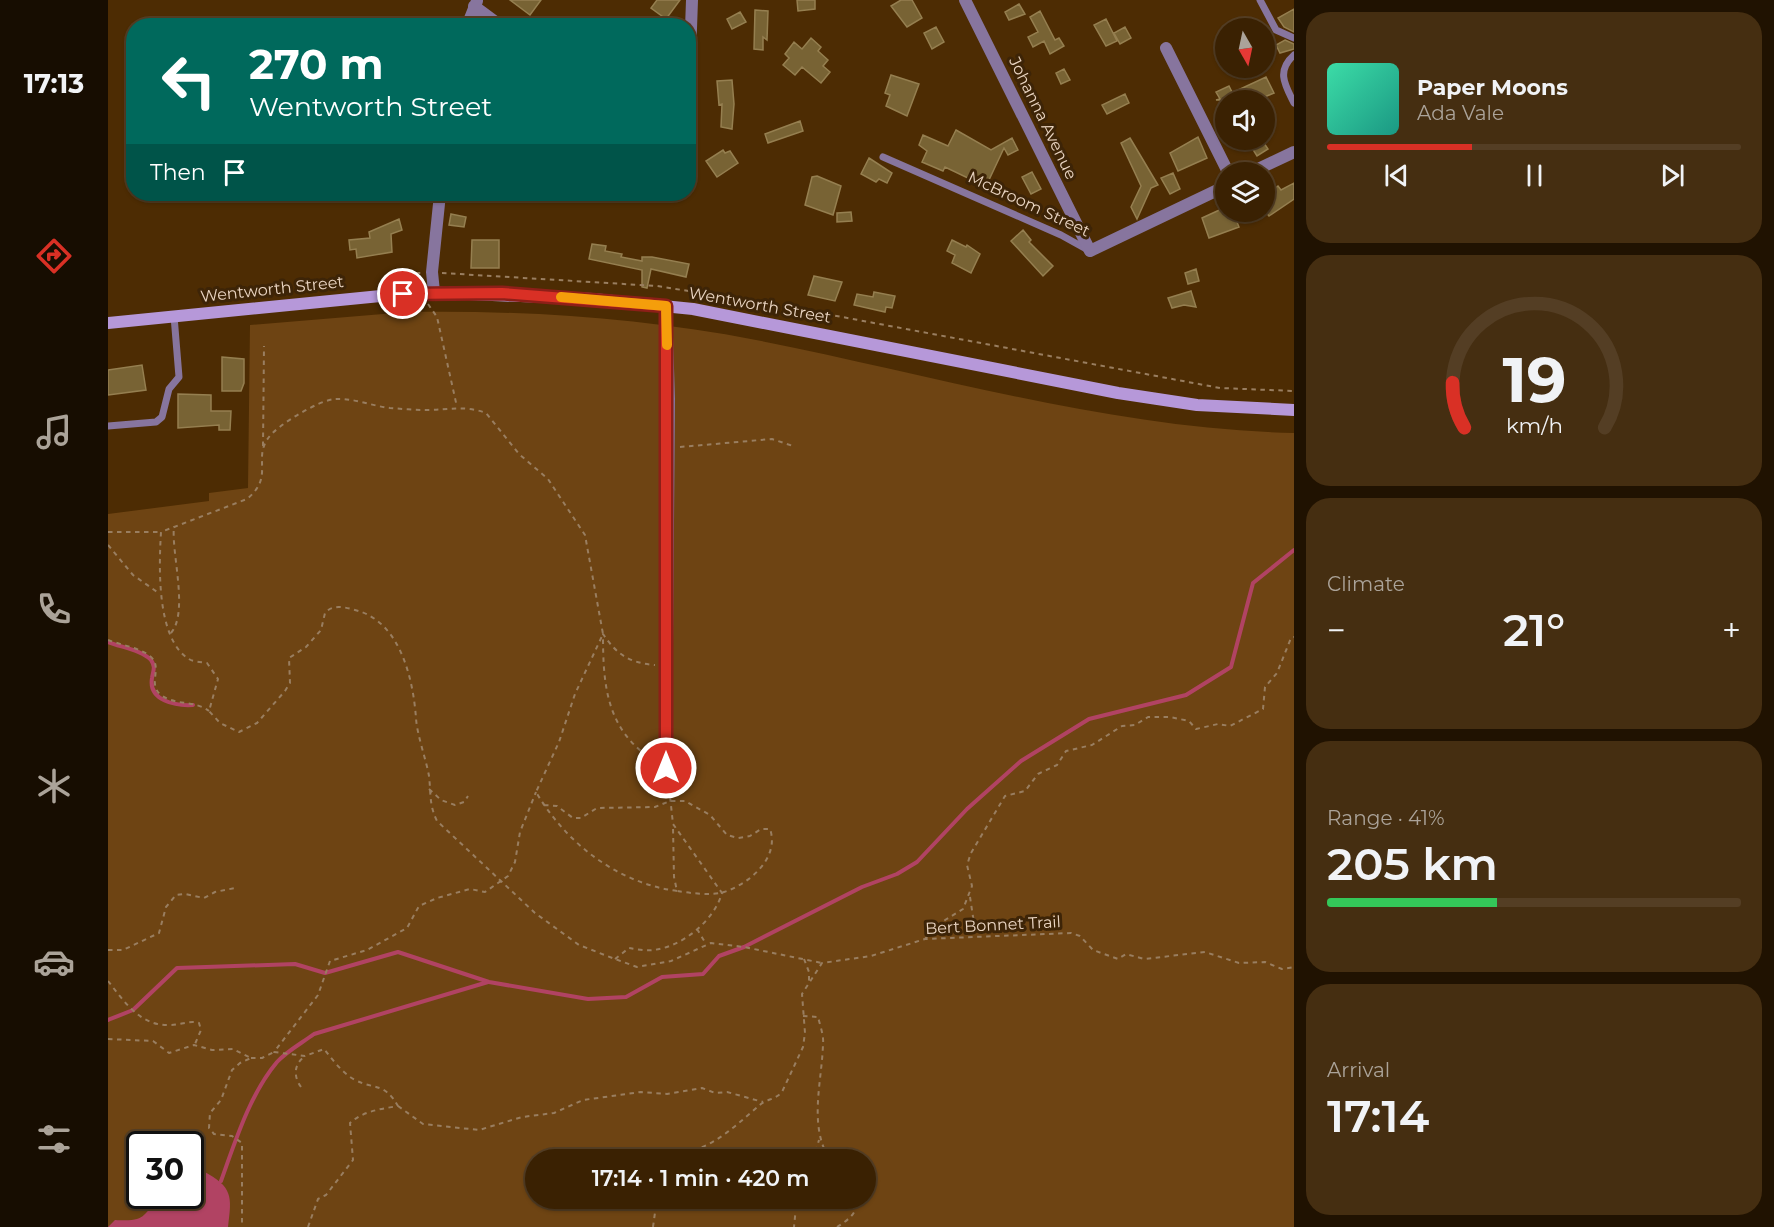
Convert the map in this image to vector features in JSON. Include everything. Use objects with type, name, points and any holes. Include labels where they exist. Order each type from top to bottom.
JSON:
[{"type":"main road","name":"Wentworth Street","points":[[108,323],[421,292],[582,298],[666,306],[863,340],[1118,393],[1197,405],[1294,410]]},
{"type":"street","points":[[691,18],[692,0]]},
{"type":"street","name":"Johanna Avenue","points":[[966,0],[1090,251]]},
{"type":"street","points":[[470,18],[476,3],[492,18]]},
{"type":"street","points":[[1166,48],[1223,162]]},
{"type":"street","points":[[1273,162],[1294,152]]},
{"type":"street","name":"McBroom Street","points":[[1090,251],[1215,191]]},
{"type":"street","points":[[434,292],[432,272],[439,201]]},
{"type":"street","points":[[666,306],[669,448],[666,768]]},
{"type":"lane","points":[[1260,0],[1276,30],[1294,38]]},
{"type":"lane","points":[[1294,55],[1287,61],[1282,73],[1294,103]]},
{"type":"lane","name":"McBroom Street","points":[[883,157],[1060,234],[1090,251]]},
{"type":"lane","points":[[108,426],[140,424],[162,417],[170,389],[179,377],[174,316]]},
{"type":"path","points":[[457,407],[437,317],[421,292],[416,273],[432,272],[657,286],[789,307],[1220,388],[1294,391]]},
{"type":"path","points":[[108,532],[161,532],[220,511],[247,499],[257,491],[262,481],[264,346]]},
{"type":"path","points":[[263,452],[270,436],[286,423],[303,412],[334,398],[387,408],[429,410],[457,407],[486,413],[519,454],[548,479],[585,535],[603,634],[603,680],[614,720],[645,755],[666,768],[673,824],[674,877],[677,891]]},
{"type":"path","points":[[669,448],[772,439],[793,446]]},
{"type":"path","points":[[170,633],[175,628],[178,600],[174,526]]},
{"type":"path","points":[[161,532],[162,611],[170,633],[189,659],[207,663],[218,679],[209,711]]},
{"type":"path","points":[[108,545],[133,575],[156,589],[160,595]]},
{"type":"path","points":[[108,640],[151,657],[155,664],[156,691],[165,698],[202,705],[220,723],[239,732],[257,723],[285,691],[290,683],[289,658],[306,647],[321,630],[324,613],[335,607],[361,611],[375,619],[400,648],[413,689],[416,720],[429,777],[431,809],[437,821],[535,913],[579,945],[637,967],[671,961],[707,945],[697,929]]},
{"type":"path","points":[[603,634],[622,657],[636,663],[667,666]]},
{"type":"path","points":[[242,1227],[242,1143],[224,1134],[214,1134],[209,1128],[210,1113],[225,1092],[232,1071],[240,1063],[251,1058],[262,1058],[274,1052],[318,995],[330,961],[367,950],[407,928],[419,906],[437,898],[470,889],[485,892],[508,876],[514,862],[520,832],[559,742],[575,694],[603,634]]},
{"type":"path","points":[[925,939],[937,925],[963,909],[972,886],[967,865],[971,853],[1005,795],[1024,791],[1038,774],[1057,765],[1066,751],[1092,746],[1122,726],[1135,725],[1148,717],[1170,717],[1189,722],[1196,729],[1218,724],[1230,726],[1263,709],[1265,687],[1277,673],[1291,638],[1294,637]]},
{"type":"path","points":[[429,789],[441,800],[455,805],[464,802],[468,796]]},
{"type":"path","points":[[536,792],[544,805],[553,818],[595,859],[656,888],[722,893],[739,885],[760,867],[770,851],[773,838],[770,830],[761,829],[750,836],[738,838],[727,835],[710,814],[685,801],[670,801],[654,807],[597,808],[581,818],[573,818],[557,806],[544,805]]},
{"type":"path","points":[[673,824],[722,893]]},
{"type":"path","points":[[108,950],[123,950],[159,933],[166,907],[176,895],[185,894],[204,898],[215,892],[235,888]]},
{"type":"path","points":[[615,959],[629,948],[653,950],[674,943],[697,929],[718,907],[722,893]]},
{"type":"path","points":[[969,894],[974,923],[977,930],[986,937]]},
{"type":"path","name":"Bert Bonnet Trail","points":[[707,945],[744,946],[822,963],[871,956],[925,939],[1071,933],[1080,936],[1093,950],[1118,959],[1126,954],[1144,959],[1205,952],[1239,963],[1265,962],[1282,969],[1294,967]]},
{"type":"path","points":[[804,960],[809,972],[809,982]]},
{"type":"path","points":[[694,1149],[747,1118],[763,1102],[777,1097],[795,1068],[804,1040],[802,994],[822,963]]},
{"type":"path","points":[[108,981],[123,1002],[142,1018],[170,1026],[199,1023],[201,1030],[194,1045]]},
{"type":"path","points":[[802,1016],[818,1017],[824,1043],[818,1092],[820,1139],[817,1149]]},
{"type":"path","points":[[108,1039],[153,1041],[169,1053],[194,1045],[212,1050],[233,1049],[251,1058]]},
{"type":"path","points":[[301,1087],[295,1073],[298,1061],[324,1049],[340,1068],[355,1080],[383,1088],[391,1094],[398,1106],[423,1124],[478,1130],[522,1117],[554,1113],[583,1100],[641,1092],[667,1094],[702,1088],[715,1093],[727,1092],[763,1102]]},
{"type":"path","points":[[274,1052],[305,1056]]},
{"type":"path","points":[[308,1227],[318,1200],[326,1195],[341,1172],[353,1160],[350,1123],[374,1110],[398,1106]]},
{"type":"path","points":[[820,1139],[825,1149]]},
{"type":"path","points":[[653,1227],[655,1209]]},
{"type":"path","points":[[794,1227],[796,1209]]},
{"type":"path","points":[[837,1227],[853,1216],[856,1209]]},
{"type":"shaded area","points":[[407,312],[540,314],[670,326],[756,340],[1091,411],[1159,422],[1294,433],[1294,1227],[108,1227],[108,514],[209,501],[209,493],[248,488],[250,325]]},
{"type":"shaded area","points":[[204,1172],[220,1182],[230,1200],[228,1227],[108,1227],[115,1220],[133,1220],[143,1216],[149,1209],[204,1209]]},
{"type":"building","points":[[510,0],[541,0],[530,15]]},
{"type":"building","points":[[657,0],[680,0],[667,18],[651,8]]},
{"type":"building","points":[[797,0],[815,0],[815,9],[798,11]]},
{"type":"building","points":[[901,0],[912,0],[922,18],[907,27],[891,6]]},
{"type":"building","points":[[1019,4],[1025,14],[1009,20],[1005,12]]},
{"type":"building","points":[[1294,9],[1294,32],[1284,27],[1278,18]]},
{"type":"building","points":[[755,10],[768,11],[767,40],[763,37],[763,50],[754,49]]},
{"type":"building","points":[[1040,11],[1055,40],[1059,38],[1064,46],[1050,54],[1044,41],[1033,47],[1028,37],[1038,32],[1030,17]]},
{"type":"building","points":[[740,12],[746,22],[732,29],[727,19]]},
{"type":"building","points":[[1106,19],[1117,41],[1106,46],[1094,25]]},
{"type":"building","points":[[936,27],[944,42],[932,49],[924,33]]},
{"type":"building","points":[[1125,27],[1131,38],[1120,44],[1114,33]]},
{"type":"building","points":[[811,38],[821,47],[818,51],[828,60],[823,66],[830,72],[821,83],[802,67],[795,75],[783,65],[789,58],[785,54],[794,42],[802,49]]},
{"type":"building","points":[[1285,40],[1294,44],[1294,49],[1280,53],[1276,45]]},
{"type":"building","points":[[1064,69],[1070,80],[1061,84],[1056,73]]},
{"type":"building","points":[[891,75],[919,84],[907,116],[886,106],[890,95],[885,93]]},
{"type":"building","points":[[1266,78],[1272,90],[1238,90]]},
{"type":"building","points":[[732,80],[734,104],[732,129],[721,127],[722,104],[719,105],[717,81]]},
{"type":"building","points":[[1125,94],[1129,103],[1107,114],[1102,105]]},
{"type":"building","points":[[800,121],[803,131],[768,143],[765,134]]},
{"type":"building","points":[[956,130],[991,150],[1012,138],[1018,150],[1008,155],[1004,148],[988,182],[974,176],[972,180],[945,167],[943,171],[922,162],[927,151],[919,145],[923,135],[948,146]]},
{"type":"building","points":[[1198,137],[1207,158],[1178,171],[1170,153]]},
{"type":"building","points":[[1130,138],[1158,185],[1151,188],[1137,219],[1131,207],[1141,186],[1121,143]]},
{"type":"building","points":[[723,150],[725,153],[730,151],[738,163],[717,177],[706,161]]},
{"type":"building","points":[[1253,150],[1266,150],[1257,156]]},
{"type":"building","points":[[869,158],[892,173],[887,183],[879,179],[876,182],[861,174]]},
{"type":"building","points":[[1032,172],[1041,189],[1031,194],[1022,177]]},
{"type":"building","points":[[1173,173],[1180,189],[1170,194],[1161,178]]},
{"type":"building","points":[[817,176],[841,186],[833,215],[805,205],[812,177]]},
{"type":"building","points":[[1294,183],[1294,199],[1275,212],[1275,188],[1278,186],[1281,190]]},
{"type":"building","points":[[851,212],[852,221],[837,222],[837,213]]},
{"type":"building","points":[[1215,212],[1215,222],[1237,222],[1239,227],[1209,238],[1202,218]]},
{"type":"building","points":[[451,214],[466,217],[464,227],[449,225]]},
{"type":"building","points":[[399,219],[402,230],[391,234],[392,252],[357,258],[356,249],[350,250],[349,240],[370,238],[369,232]]},
{"type":"building","points":[[1023,230],[1031,240],[1029,242],[1053,266],[1043,276],[1011,241]]},
{"type":"building","points":[[472,240],[499,240],[499,268],[471,268]]},
{"type":"building","points":[[952,240],[966,247],[967,245],[980,254],[971,273],[952,263],[955,255],[947,251]]},
{"type":"building","points":[[592,244],[606,246],[605,251],[622,254],[621,257],[642,261],[642,257],[652,257],[689,264],[686,277],[651,269],[647,288],[642,287],[642,270],[589,259]]},
{"type":"building","points":[[1196,269],[1199,281],[1188,284],[1185,273]]},
{"type":"building","points":[[814,276],[842,282],[835,301],[808,295]]},
{"type":"building","points":[[1191,291],[1196,307],[1184,305],[1172,308],[1168,298]]},
{"type":"building","points":[[874,292],[895,296],[892,308],[886,307],[885,312],[854,305],[857,294],[873,297]]},
{"type":"building","points":[[222,357],[244,359],[244,383],[241,391],[222,391]]},
{"type":"building","points":[[142,365],[146,390],[108,395],[108,370]]},
{"type":"building","points":[[178,394],[211,395],[211,411],[231,411],[230,430],[219,430],[219,425],[178,428]]},
{"type":"waterway","points":[[108,1020],[133,1010],[177,968],[295,964],[325,973],[398,952],[489,982],[588,999],[626,997],[662,977],[703,974],[719,956],[744,947],[862,887],[897,874],[917,862],[967,809],[1021,761],[1089,719],[1186,695],[1231,667],[1253,583],[1294,550]]},
{"type":"waterway","points":[[108,642],[137,651],[153,662],[152,686],[159,697],[172,703],[193,705]]},
{"type":"waterway","points":[[221,1181],[251,1103],[267,1075],[290,1051],[314,1034],[488,982]]},
{"type":"slow traffic","points":[[561,297],[666,306],[667,345]]},
{"type":"route","points":[[403,294],[421,292],[502,293],[666,306],[669,448],[666,768]]}]
